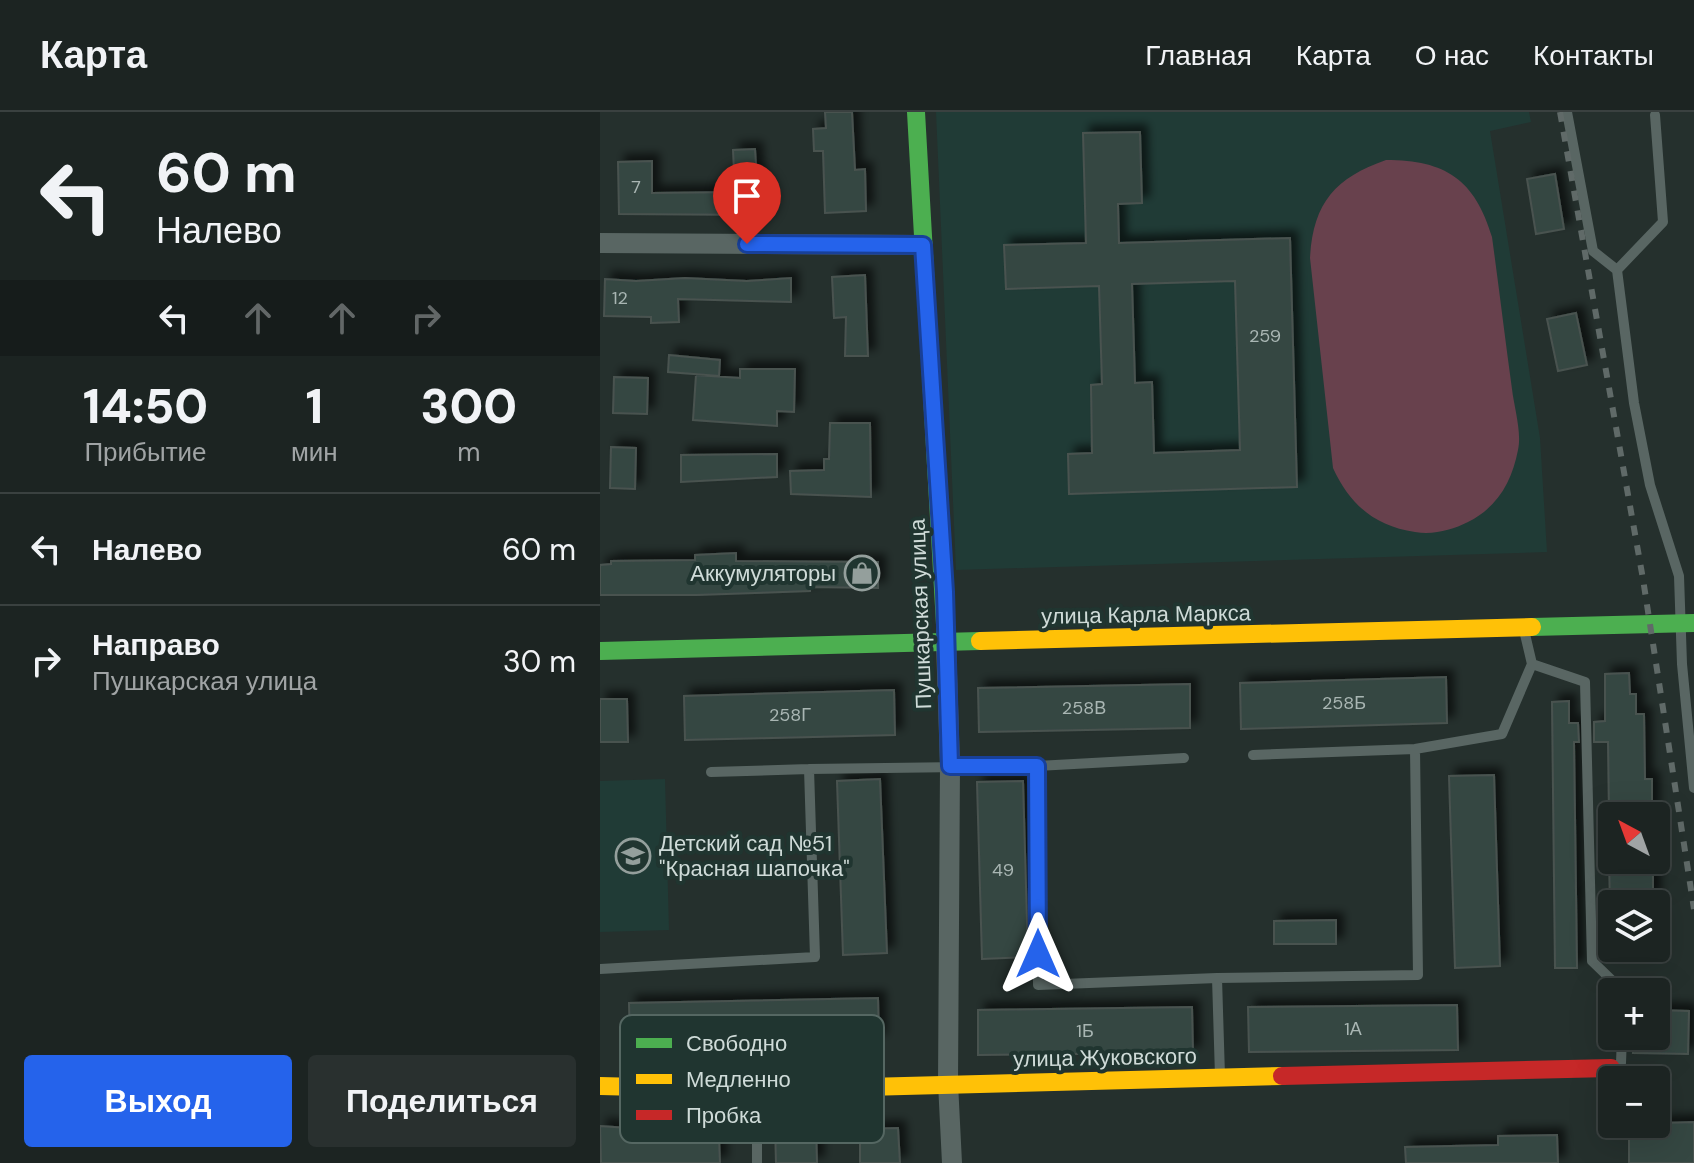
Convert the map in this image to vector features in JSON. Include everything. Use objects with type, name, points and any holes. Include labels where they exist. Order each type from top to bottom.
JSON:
[{"type":"street","name":"Пушкарская улица","points":[[916,112],[946,642],[950,766],[948,1083],[952,1163]]},
{"type":"street","points":[[600,243],[923,245]]},
{"type":"street","name":"улица Карла Маркса","points":[[600,651],[1687,623]]},
{"type":"street","name":"улица Жуковского","points":[[884,1085],[1220,1080],[1598,1068]]},
{"type":"street","name":"улица Жуковского","points":[[600,1086],[620,1087]]},
{"type":"lane","points":[[1567,112],[1593,251],[1617,270],[1634,403],[1650,485],[1679,576],[1687,623],[1694,788]]},
{"type":"lane","points":[[1617,270],[1663,222],[1655,115]]},
{"type":"lane","points":[[1253,755],[1415,749],[1502,734],[1532,664],[1523,628]]},
{"type":"lane","points":[[1532,664],[1585,682],[1592,961],[1610,978]]},
{"type":"lane","points":[[1037,766],[1038,985],[1418,975],[1415,749]]},
{"type":"lane","points":[[711,772],[1037,766],[1184,758]]},
{"type":"lane","points":[[600,969],[815,957],[809,769]]},
{"type":"lane","points":[[1217,978],[1220,1080]]},
{"type":"shaded area","points":[[936,112],[1529,112],[1531,122],[1490,131],[1540,438],[1547,552],[956,570]]},
{"type":"shaded area","points":[[1386,160],[1425,164],[1455,177],[1477,201],[1485,217],[1492,237],[1518,428],[1515,461],[1495,501],[1468,522],[1436,532],[1401,529],[1376,519],[1347,493],[1333,468],[1310,258],[1312,239],[1322,208],[1340,184]]},
{"type":"shaded area","name":"Детский сад №51 \"Красная шапочка\"","points":[[665,779],[669,930],[600,932],[600,781]]},
{"type":"building","points":[[825,112],[852,112],[855,170],[865,169],[866,211],[825,213],[823,151],[814,151],[813,129],[826,128]]},
{"type":"building","points":[[1140,132],[1142,203],[1118,204],[1119,243],[1290,238],[1297,487],[1069,494],[1068,454],[1092,453],[1091,385],[1102,384],[1099,286],[1006,289],[1004,245],[1086,243],[1083,133]],"holes":[[[1235,281],[1240,450],[1154,453],[1152,382],[1135,383],[1132,284]]]},
{"type":"building","points":[[755,149],[759,215],[619,214],[618,162],[652,161],[652,193],[735,192],[733,150]]},
{"type":"building","points":[[1555,174],[1564,229],[1536,234],[1527,179]]},
{"type":"building","points":[[865,275],[868,356],[845,356],[846,317],[834,318],[832,277]]},
{"type":"building","points":[[791,278],[791,302],[678,299],[679,322],[651,323],[651,317],[604,316],[605,279],[747,281]]},
{"type":"building","points":[[1576,313],[1587,365],[1558,371],[1547,319]]},
{"type":"building","points":[[669,355],[720,360],[719,376],[668,372]]},
{"type":"building","points":[[740,369],[795,369],[794,412],[777,411],[777,426],[693,420],[696,375],[740,378]]},
{"type":"building","points":[[614,377],[648,378],[647,414],[613,413]]},
{"type":"building","points":[[830,423],[870,423],[871,497],[791,494],[790,471],[824,470],[824,459],[829,459]]},
{"type":"building","points":[[611,447],[636,448],[635,489],[610,488]]},
{"type":"building","points":[[777,454],[777,477],[681,482],[681,455]]},
{"type":"building","points":[[736,553],[736,561],[878,562],[878,588],[810,587],[810,591],[600,595],[600,565],[611,564],[611,561],[695,560],[695,555]]},
{"type":"building","points":[[1629,673],[1630,694],[1636,694],[1636,714],[1644,714],[1645,779],[1652,779],[1652,802],[1609,802],[1608,742],[1594,742],[1594,722],[1605,721],[1605,674]]},
{"type":"building","points":[[1446,677],[1447,723],[1241,729],[1240,683]]},
{"type":"building","points":[[1190,684],[1190,728],[979,732],[978,688]]},
{"type":"building","points":[[894,690],[895,735],[685,740],[684,696]]},
{"type":"building","points":[[600,699],[627,699],[628,742],[600,742]]},
{"type":"building","points":[[1569,701],[1569,723],[1578,723],[1579,742],[1574,742],[1577,968],[1555,968],[1552,702]]},
{"type":"building","points":[[1494,775],[1500,966],[1455,968],[1449,776]]},
{"type":"building","points":[[880,779],[887,953],[843,955],[837,781]]},
{"type":"building","points":[[1023,781],[1028,957],[982,959],[977,782]]},
{"type":"building","points":[[1609,874],[1653,874],[1653,890],[1610,890]]},
{"type":"building","points":[[1336,920],[1336,944],[1274,944],[1274,921]]},
{"type":"building","points":[[878,998],[878,1015],[629,1015],[629,1003]]},
{"type":"building","points":[[1457,1005],[1458,1050],[1249,1052],[1248,1007]]},
{"type":"building","points":[[1192,1007],[1193,1053],[978,1055],[978,1010]]},
{"type":"building","points":[[1670,1010],[1689,1011],[1688,1054],[1633,1053],[1633,1050],[1670,1050]]},
{"type":"building","points":[[1694,1122],[1694,1163],[1629,1163],[1629,1138],[1670,1138],[1670,1123]]},
{"type":"building","points":[[600,1126],[620,1127],[620,1143],[719,1143],[720,1163],[601,1163]]},
{"type":"building","points":[[884,1128],[898,1128],[900,1163],[860,1163],[860,1143],[884,1143]]},
{"type":"building","points":[[1557,1135],[1558,1163],[1406,1163],[1405,1147],[1498,1145],[1498,1136]]},
{"type":"building","points":[[775,1143],[816,1143],[817,1163],[776,1163]]},
{"type":"railway","points":[[1560,112],[1643,579],[1694,909]]},
{"type":"traffic: fast","points":[[916,112],[946,642]]},
{"type":"traffic: fast","points":[[1532,627],[1694,623]]},
{"type":"traffic: fast","points":[[600,651],[980,641]]},
{"type":"traffic: slow","points":[[980,641],[1532,627]]},
{"type":"traffic: slow","points":[[884,1087],[1282,1076]]},
{"type":"traffic: slow","points":[[600,1086],[620,1087]]},
{"type":"traffic: jam","points":[[1282,1076],[1598,1068]]},
{"type":"place","name":"Аккумуляторы","points":[[862,573]]},
{"type":"place","name":"Детский сад №51 \"Красная шапочка\"","points":[[633,856]]},
{"type":"route","points":[[747,244],[923,245],[945,592],[950,766],[1037,766],[1038,954]]}]
